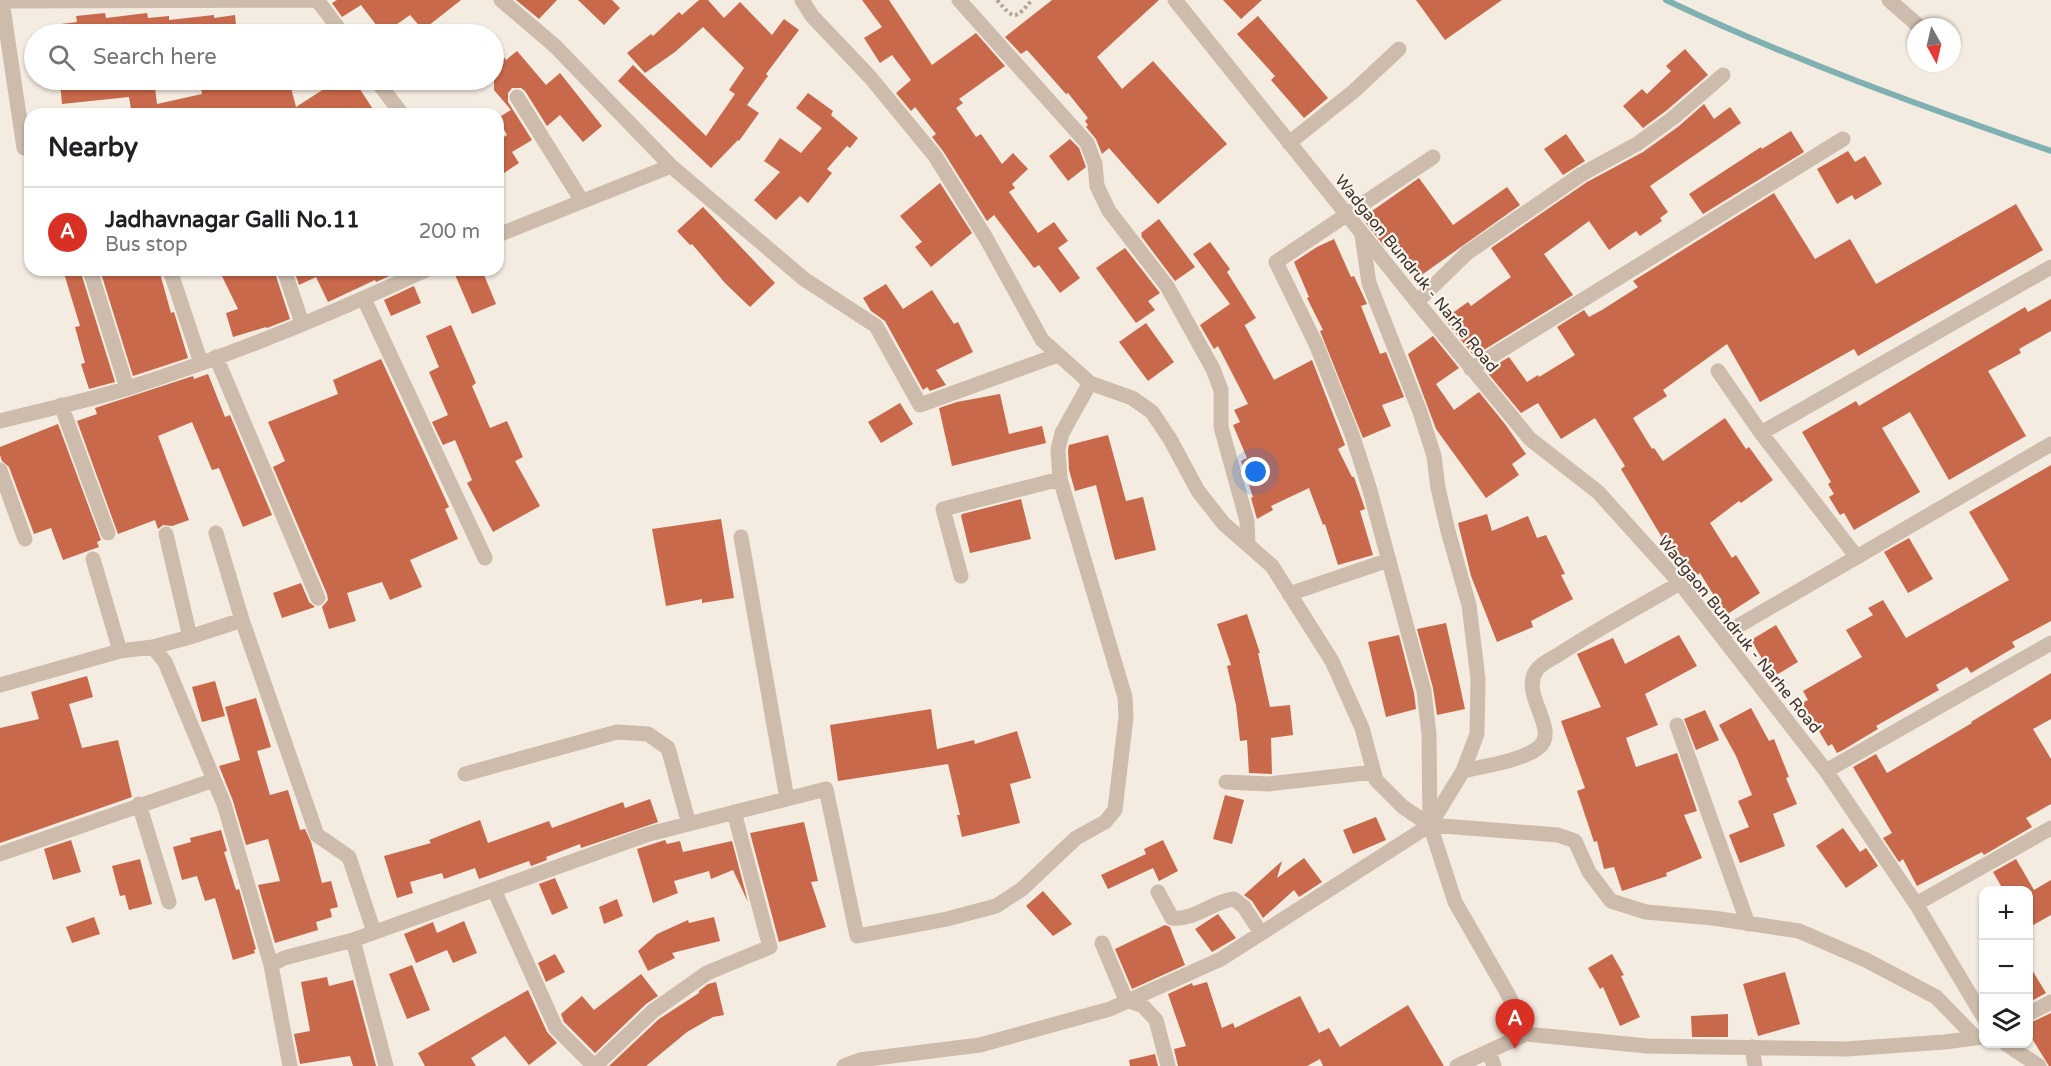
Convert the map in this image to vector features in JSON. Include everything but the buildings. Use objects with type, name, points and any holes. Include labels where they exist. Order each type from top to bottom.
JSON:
[{"type":"street","points":[[24,148],[1,1],[317,0],[335,24]]},
{"type":"street","points":[[501,0],[555,46],[671,166],[804,279],[876,326],[920,405],[1058,355]]},
{"type":"street","points":[[802,0],[812,16],[870,77],[935,156],[986,238],[1042,340],[1090,383],[1132,398],[1152,412],[1170,439],[1198,491],[1224,524],[1272,566],[1332,661],[1362,728],[1376,780],[1403,807],[1430,825],[1558,835],[1575,841],[1589,872],[1611,901],[1646,912],[1799,931],[1866,960],[1936,997],[1979,1036]]},
{"type":"street","points":[[959,0],[1087,143],[1095,164],[1097,186],[1109,211],[1167,286],[1213,369],[1221,390],[1221,427],[1247,521],[1248,545]]},
{"type":"street","name":"Wadgaon Bundruk - Narhe Road","points":[[1174,0],[1530,439],[1598,492],[1680,583],[1826,771],[1916,904],[1979,1011]]},
{"type":"street","points":[[1889,0],[1910,18]]},
{"type":"street","points":[[1289,143],[1354,91],[1399,49]]},
{"type":"street","points":[[1417,302],[1467,253],[1582,174],[1636,144],[1673,118],[1723,75]]},
{"type":"street","points":[[384,90],[397,108]]},
{"type":"street","points":[[517,97],[582,201]]},
{"type":"street","points":[[1471,369],[1843,138]]},
{"type":"street","points":[[1433,157],[1276,262],[1316,344],[1370,487],[1424,691],[1429,734],[1430,825],[1455,902],[1509,996],[1526,1034]]},
{"type":"street","points":[[504,233],[671,166]]},
{"type":"street","points":[[844,1066],[860,1060],[980,1045],[1110,1009],[1221,959],[1430,825],[1463,771],[1478,734],[1478,679],[1469,605],[1448,531],[1438,488],[1434,456],[1420,412],[1368,283],[1362,234]]},
{"type":"street","points":[[1761,433],[2051,267]]},
{"type":"street","points":[[92,276],[127,388]]},
{"type":"street","points":[[172,276],[201,363]]},
{"type":"street","points":[[286,276],[302,323]]},
{"type":"street","points":[[0,421],[127,388],[201,363],[364,298],[413,276]]},
{"type":"street","points":[[364,298],[486,558]]},
{"type":"street","points":[[216,357],[318,598]]},
{"type":"street","points":[[1718,371],[1761,433],[1856,556]]},
{"type":"street","points":[[271,965],[284,958],[353,940],[649,834],[826,789],[856,936],[947,919],[996,906],[1022,889],[1076,838],[1105,822],[1115,810],[1126,717],[1125,698],[1060,479],[1058,449],[1062,433],[1090,383]]},
{"type":"street","points":[[61,405],[108,533]]},
{"type":"street","points":[[1721,636],[2051,444]]},
{"type":"street","points":[[0,470],[25,539]]},
{"type":"street","points":[[961,576],[943,509],[1060,479]]},
{"type":"street","points":[[216,533],[242,620],[317,836],[349,857],[374,932]]},
{"type":"street","points":[[166,534],[190,637]]},
{"type":"street","points":[[741,537],[787,799]]},
{"type":"street","points":[[93,560],[120,651]]},
{"type":"street","points":[[1289,594],[1389,560]]},
{"type":"street","points":[[1463,771],[1519,756],[1539,748],[1544,738],[1544,722],[1532,692],[1532,681],[1536,669],[1680,583]]},
{"type":"street","points":[[0,685],[120,651],[153,647],[242,620]]},
{"type":"street","points":[[1826,771],[2051,643]]},
{"type":"street","points":[[153,647],[165,662],[224,804],[271,965],[290,1066]]},
{"type":"street","points":[[1677,725],[1748,924]]},
{"type":"street","points":[[465,774],[617,732],[648,734],[668,748],[689,824]]},
{"type":"street","points":[[1227,782],[1268,784],[1374,772]]},
{"type":"street","points":[[0,854],[214,780]]},
{"type":"street","points":[[140,804],[169,902]]},
{"type":"street","points":[[494,890],[556,1028],[595,1066],[653,1011],[707,973],[770,947],[734,812]]},
{"type":"street","points":[[1916,904],[2051,828]]},
{"type":"street","points":[[1158,892],[1172,918],[1180,919],[1224,900],[1234,899],[1244,907],[1261,933]]},
{"type":"street","points":[[353,940],[386,1066]]},
{"type":"street","points":[[1102,943],[1126,1000],[1143,1006],[1152,1013],[1156,1020],[1168,1066]]},
{"type":"street","points":[[2033,1011],[2051,1002]]},
{"type":"street","points":[[1457,1066],[1526,1034],[1647,1046],[1846,1049],[1979,1037]]},
{"type":"street","points":[[1752,1047],[1755,1066]]},
{"type":"street","points":[[2012,1048],[2039,1066]]},
{"type":"street","points":[[1489,1051],[1494,1066]]},
{"type":"path","points":[[997,0],[1009,14],[1015,16],[1020,15],[1032,0]]},
{"type":"waterway","points":[[1666,0],[1808,62],[2051,151]]},
{"type":"place","name":"Jadhavnagar Galli No.11","points":[[1515,1049]]}]
